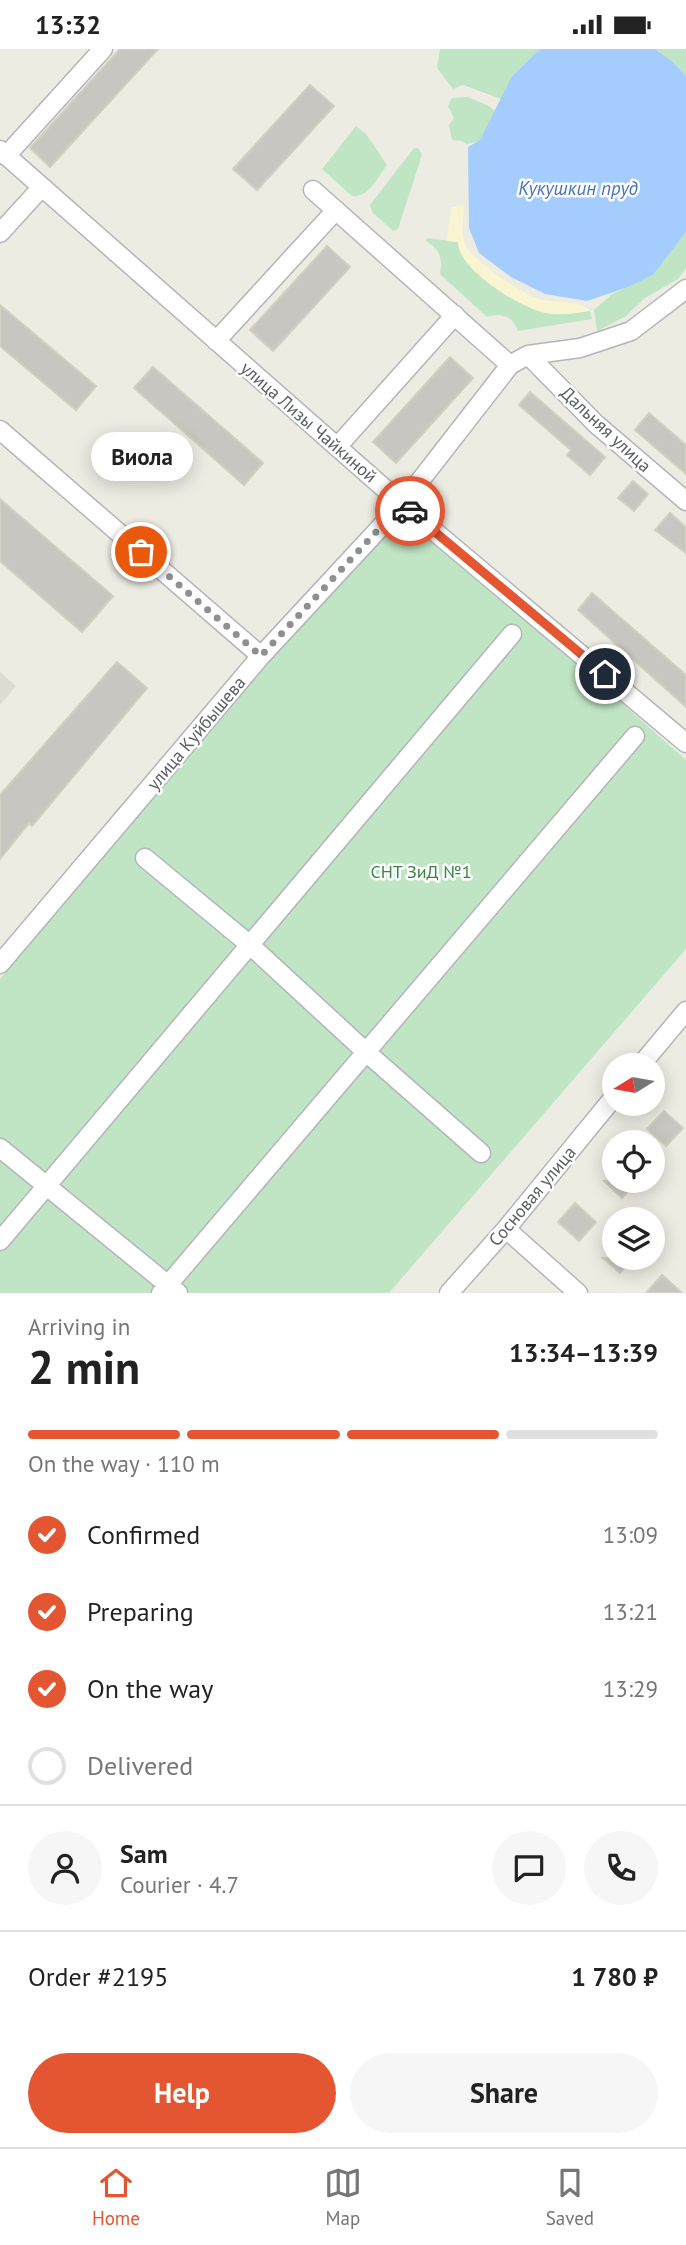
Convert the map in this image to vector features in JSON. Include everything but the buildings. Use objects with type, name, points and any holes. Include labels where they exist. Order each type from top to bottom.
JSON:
[{"type":"street","points":[[3,153],[103,49]]},
{"type":"street","name":"улица Лизы Чайкиной","points":[[3,153],[402,504],[686,743]]},
{"type":"street","points":[[0,233],[41,188]]},
{"type":"street","points":[[313,190],[510,365]]},
{"type":"street","points":[[216,341],[336,209]]},
{"type":"street","name":"улица Куйбышева","points":[[0,964],[261,656],[402,504],[510,365],[528,355],[580,348],[631,331],[686,289]]},
{"type":"street","points":[[337,447],[455,316]]},
{"type":"street","name":"Дальняя улица","points":[[528,355],[596,424],[686,502]]},
{"type":"street","points":[[0,431],[261,656]]},
{"type":"street","points":[[0,1241],[512,634]]},
{"type":"street","points":[[0,1148],[169,1290],[366,1052],[635,736]]},
{"type":"street","points":[[145,858],[250,945],[481,1153]]},
{"type":"street","points":[[652,1053],[683,1020]]},
{"type":"street","name":"Сосновая улица","points":[[449,1293],[506,1229],[602,1112]]},
{"type":"street","points":[[506,1229],[578,1293]]},
{"type":"shaded area","points":[[0,672],[16,686],[0,705]]},
{"type":"green space","points":[[440,49],[540,49],[512,76],[501,99],[463,85],[453,89],[437,68]]},
{"type":"green space","points":[[655,49],[686,49],[686,76],[673,62]]},
{"type":"green space","points":[[468,97],[495,111],[480,141],[467,144],[452,140],[449,125],[454,118],[448,106],[452,98]]},
{"type":"green space","points":[[356,126],[366,134],[387,165],[368,190],[358,196],[352,196],[322,169]]},
{"type":"green space","points":[[414,148],[419,149],[422,155],[398,229],[393,231],[372,212],[370,205]]},
{"type":"green space","points":[[686,232],[686,268],[678,279],[645,298],[626,316],[597,331],[594,310],[612,294],[653,275]]},
{"type":"green space","points":[[427,238],[458,242],[484,278],[510,298],[549,311],[590,311],[592,319],[518,331],[506,317],[487,317],[440,274],[439,255],[435,247],[426,241]]},
{"type":"green space","name":"СНТ ЗиД №1","points":[[401,507],[686,760],[686,949],[389,1293],[0,1293],[0,979]]},
{"type":"sand","points":[[464,206],[465,244],[477,259],[512,285],[535,297],[574,303],[590,311],[557,314],[535,310],[507,296],[479,275],[461,253],[458,242],[447,241],[451,207]]},
{"type":"water","name":"Кукушкин пруд","points":[[540,49],[655,49],[686,76],[686,232],[653,275],[587,301],[545,294],[511,277],[479,253],[469,228],[468,147],[480,140],[512,76]]},
{"type":"way so far","points":[[141,552],[261,656],[402,504],[410,511]]},
{"type":"place","name":"Виола","points":[[141,552]]},
{"type":"route","points":[[410,511],[605,674]]}]
